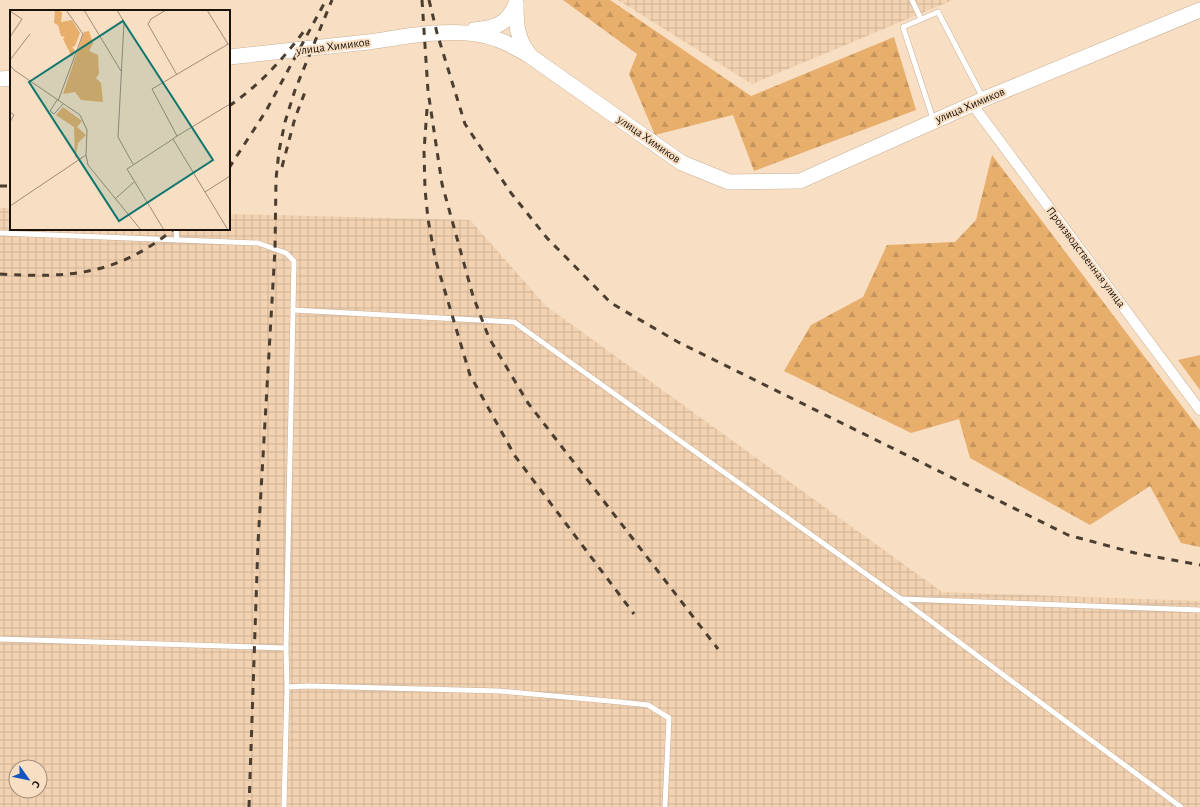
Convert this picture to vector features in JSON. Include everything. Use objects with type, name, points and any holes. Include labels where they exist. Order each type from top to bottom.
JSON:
[{"type":"street","points":[[459,32],[485,29],[498,25],[506,20],[512,13],[516,2]]},
{"type":"street","points":[[516,2],[517,31],[522,46],[530,56]]},
{"type":"street","name":"улица Химиков","points":[[230,57],[312,49],[431,34],[459,32],[494,38],[507,42],[530,56],[682,163],[729,182],[800,181],[978,102],[1200,10]]},
{"type":"street","points":[[0,79],[10,78]]},
{"type":"street","name":"Производственная улица","points":[[978,102],[1200,410]]},
{"type":"lane","points":[[912,0],[921,19]]},
{"type":"lane","points":[[934,121],[903,27],[921,19],[938,12],[978,102]]},
{"type":"lane","points":[[176,230],[177,240]]},
{"type":"lane","points":[[0,233],[258,243],[286,253],[294,261],[284,807]]},
{"type":"lane","points":[[293,310],[514,322],[902,599],[1181,807]]},
{"type":"lane","points":[[902,599],[1200,610]]},
{"type":"lane","points":[[0,639],[286,648]]},
{"type":"lane","points":[[287,687],[373,687],[499,691],[648,705],[669,718],[665,807]]},
{"type":"shaded area","points":[[618,0],[953,0],[752,84]]},
{"type":"shaded area","points":[[0,208],[10,208],[10,230],[230,230],[230,214],[470,220],[546,306],[942,592],[1200,601],[1200,807],[0,807]]},
{"type":"green space","points":[[563,0],[610,0],[751,96],[894,37],[916,110],[754,171],[733,115],[655,135],[629,74],[637,54]]},
{"type":"green space","points":[[992,155],[1200,430],[1200,547],[1181,543],[1150,486],[1090,525],[970,458],[959,419],[911,433],[784,371],[811,325],[863,297],[887,245],[955,242],[976,220]]},
{"type":"green space","points":[[1200,355],[1200,390],[1178,360]]},
{"type":"railway","points":[[230,166],[266,111],[326,0]]},
{"type":"railway","points":[[249,807],[258,543],[275,249],[276,179],[279,151],[285,122],[295,90],[332,0]]},
{"type":"railway","points":[[422,0],[428,91],[442,184],[473,296],[489,338],[528,403],[718,649]]},
{"type":"railway","points":[[429,0],[437,33],[465,124],[511,193],[547,238],[611,303],[678,342],[1068,535],[1135,553],[1200,565]]},
{"type":"railway","points":[[230,105],[262,80],[290,49],[307,27]]},
{"type":"railway","points":[[282,167],[295,118],[305,92]]},
{"type":"railway","points":[[427,109],[424,151],[425,189],[428,219],[435,258],[470,375],[515,456],[634,614]]},
{"type":"railway","points":[[0,186],[10,186]]},
{"type":"railway","points":[[0,274],[71,274],[113,265],[133,256],[173,230]]}]
